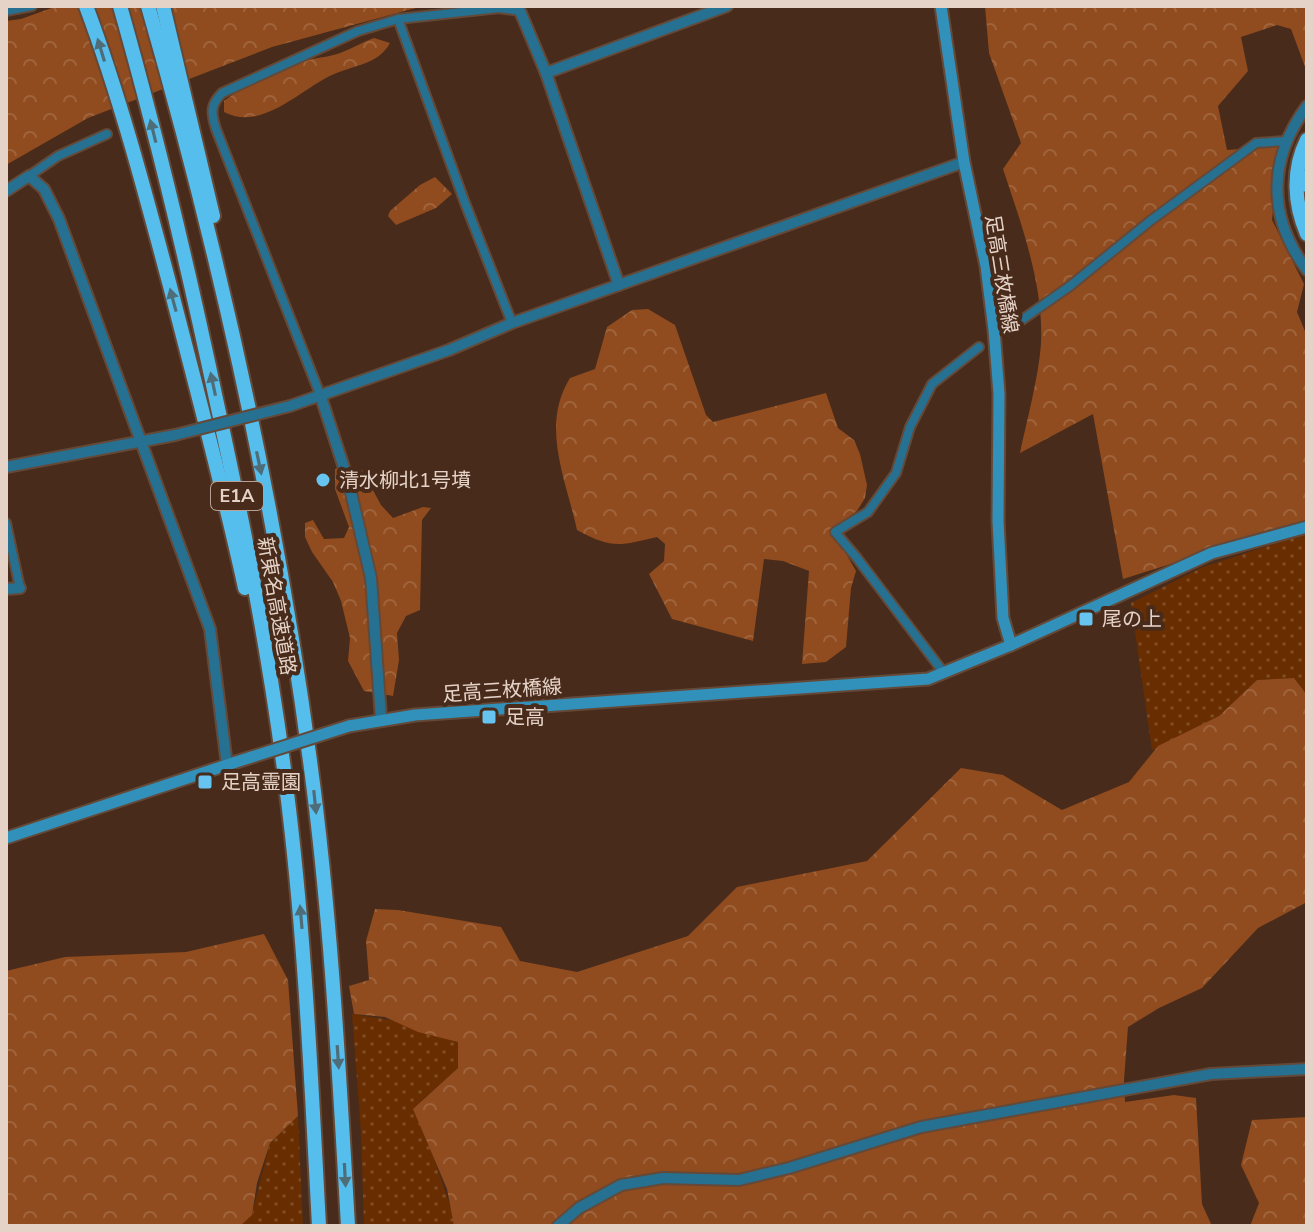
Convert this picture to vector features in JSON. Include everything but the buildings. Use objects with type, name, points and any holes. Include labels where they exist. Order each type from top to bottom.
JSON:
[{"type":"highway","points":[[86,6],[149,209],[225,495],[286,784]]},
{"type":"highway","name":"新東名高速道路","points":[[120,6],[192,287],[233,476],[269,673],[286,784],[307,994],[319,1226]]},
{"type":"highway","name":"新東名高速道路","points":[[148,6],[212,246],[272,528],[310,761],[334,990],[348,1226]]},
{"type":"highway","points":[[163,6],[223,264],[247,403]]},
{"type":"highway","points":[[1307,140],[1302,149],[1296,181],[1299,214],[1307,234]]},
{"type":"highway","points":[[1307,177],[1307,185]]},
{"type":"main road","name":"足高三枚橋線","points":[[941,6],[964,162],[986,266],[994,330],[999,394],[998,521],[1003,618],[1011,645]]},
{"type":"main road","name":"足高三枚橋線","points":[[6,838],[232,763],[381,718],[928,679],[1011,645],[1212,553],[1307,527]]},
{"type":"street","points":[[6,11],[32,6]]},
{"type":"street","points":[[546,73],[727,6]]},
{"type":"street","points":[[381,718],[371,578],[352,492],[321,397],[211,113],[214,101],[222,93],[358,31],[398,19],[499,8],[520,11],[546,73],[619,285]]},
{"type":"street","points":[[398,19],[512,323]]},
{"type":"street","points":[[1307,106],[1285,141],[1277,191],[1278,213],[1285,233],[1307,270]]},
{"type":"street","points":[[6,191],[58,156],[107,134]]},
{"type":"street","points":[[1006,331],[1070,286],[1150,221],[1256,143],[1285,141]]},
{"type":"street","points":[[6,467],[175,435],[321,397],[449,350],[512,323],[964,162]]},
{"type":"street","points":[[29,176],[44,189],[59,219],[210,629],[232,763]]},
{"type":"street","points":[[944,673],[835,532],[868,512],[896,473],[910,427],[932,384],[979,347]]},
{"type":"street","points":[[6,523],[20,588],[6,589]]},
{"type":"street","points":[[558,1226],[579,1208],[621,1185],[663,1178],[739,1180],[789,1168],[921,1127],[1211,1074],[1307,1069]]},
{"type":"shaded area","points":[[1307,533],[1307,695],[1294,678],[1257,680],[1219,716],[1152,750],[1131,603],[1203,567]]},
{"type":"shaded area","points":[[352,1014],[391,1020],[458,1042],[463,1064],[420,1102],[432,1153],[457,1226],[364,1226]]},
{"type":"shaded area","points":[[298,1116],[303,1226],[240,1226],[252,1214],[270,1143]]},
{"type":"green space","points":[[57,6],[423,6],[272,47],[88,118],[6,165],[6,21]]},
{"type":"green space","points":[[985,6],[1307,6],[1307,72],[1291,29],[1277,25],[1241,37],[1248,71],[1218,106],[1227,150],[1279,146],[1272,220],[1304,284],[1297,312],[1307,336],[1307,521],[1123,579],[1093,414],[1020,453],[1038,369],[1041,321],[1030,255],[1003,169],[1021,143],[989,53]]},
{"type":"green space","points":[[374,38],[390,43],[379,56],[320,81],[267,113],[238,117],[224,112],[224,101],[264,76],[298,63],[340,53]]},
{"type":"green space","points":[[435,177],[452,194],[436,208],[396,225],[388,216],[390,211],[420,185]]},
{"type":"green space","points":[[648,309],[675,325],[706,415],[713,422],[826,393],[838,428],[854,440],[867,485],[865,498],[857,511],[832,529],[856,571],[851,588],[846,647],[826,662],[802,664],[809,571],[783,561],[764,559],[753,641],[672,619],[649,574],[664,561],[665,544],[657,537],[616,544],[577,530],[558,453],[557,415],[561,396],[570,378],[595,369],[607,327],[632,310]]},
{"type":"green space","points":[[346,465],[362,470],[381,505],[393,518],[423,507],[431,508],[422,520],[420,610],[406,616],[397,633],[399,660],[393,696],[364,691],[348,661],[350,638],[341,601],[305,537],[305,523],[313,520],[324,539],[344,538],[349,527],[335,489],[335,469]]},
{"type":"green space","points":[[1294,678],[1307,695],[1307,902],[1258,928],[1202,988],[1128,1027],[1125,1102],[1174,1095],[1196,1098],[1202,1204],[1212,1226],[454,1226],[447,1189],[413,1109],[458,1068],[458,1042],[418,1032],[385,1017],[354,1014],[349,986],[369,980],[366,941],[375,909],[501,927],[520,961],[577,972],[688,936],[737,887],[867,861],[961,768],[1003,775],[1062,810],[1129,782],[1158,746],[1219,716],[1257,680]]},
{"type":"green space","points":[[264,934],[288,980],[298,1116],[270,1143],[257,1183],[252,1215],[240,1226],[6,1226],[6,971],[65,957],[186,952]]},
{"type":"green space","points":[[1307,1117],[1307,1226],[1250,1226],[1259,1203],[1241,1165],[1252,1120]]},
{"type":"place","name":"清水柳北1号墳","points":[[323,480]]},
{"type":"place","name":"尾の上","points":[[1086,619]]},
{"type":"place","name":"足高","points":[[489,717]]},
{"type":"place","name":"足高霊園","points":[[205,782]]}]
